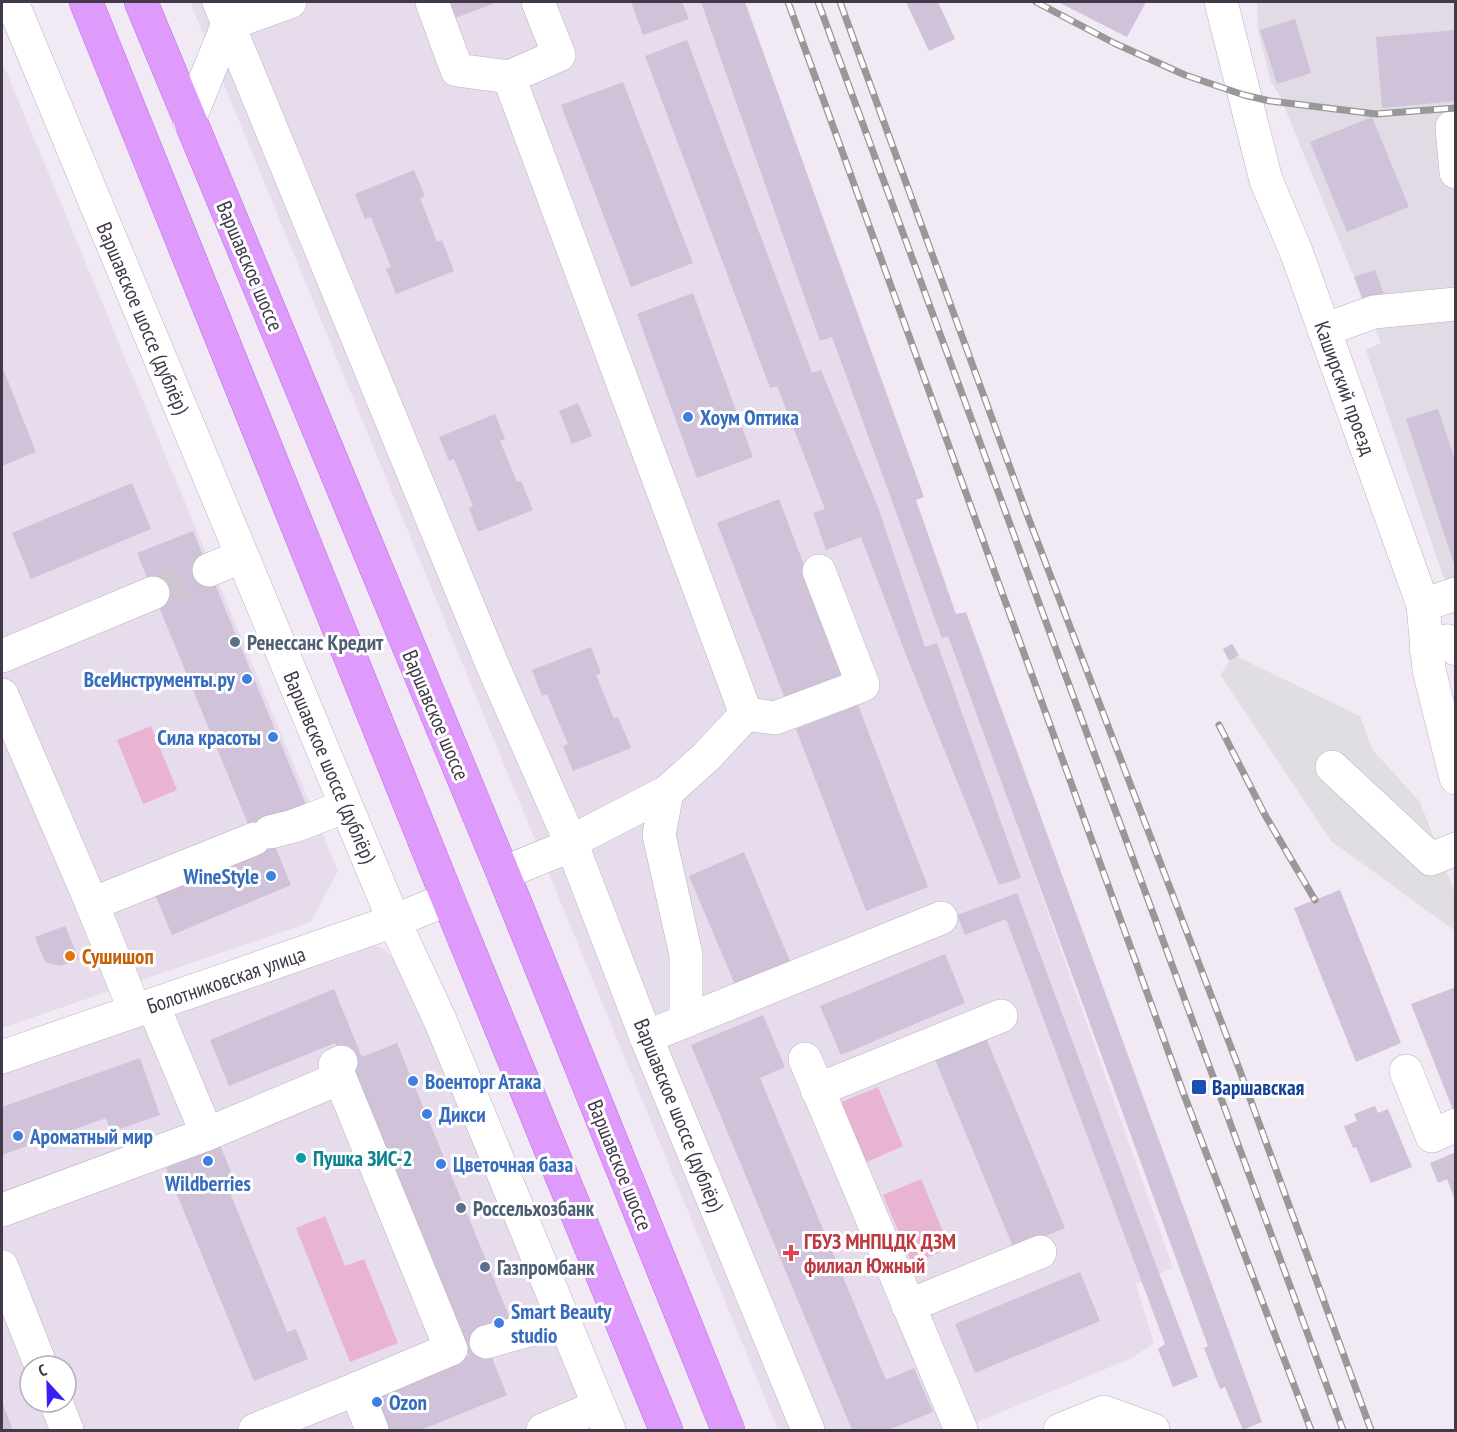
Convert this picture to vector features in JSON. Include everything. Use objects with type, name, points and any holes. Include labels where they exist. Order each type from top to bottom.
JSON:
[{"type":"main road","points":[[86,2],[448,899],[666,1431]]},
{"type":"main road","name":"Варшавское шоссе","points":[[141,2],[503,873],[728,1431]]},
{"type":"street","name":"Варшавское шоссе (дублёр)","points":[[12,2],[394,921],[440,1020],[604,1419]]},
{"type":"street","points":[[189,120],[224,13],[290,2]]},
{"type":"street","points":[[432,2],[457,70],[509,78],[559,56],[538,2]]},
{"type":"street","name":"Каширский проезд","points":[[1221,2],[1266,180],[1297,254],[1423,605],[1441,649],[1429,670],[1455,771]]},
{"type":"street","name":"Варшавское шоссе (дублёр)","points":[[224,13],[488,654],[572,845],[646,1036],[808,1431]]},
{"type":"street","points":[[509,78],[746,714]]},
{"type":"street","points":[[1455,126],[1452,127],[1455,172]]},
{"type":"street","points":[[1324,330],[1374,312],[1455,304]]},
{"type":"street","points":[[209,570],[242,556]]},
{"type":"street","points":[[746,714],[775,718],[863,685],[819,571]]},
{"type":"street","points":[[2,656],[153,593]]},
{"type":"street","points":[[1423,605],[1455,594]]},
{"type":"street","points":[[2,695],[92,904],[207,1134]]},
{"type":"street","points":[[503,873],[572,845],[582,836],[667,792],[706,757],[746,714]]},
{"type":"street","points":[[1332,767],[1431,859],[1455,849]]},
{"type":"street","points":[[667,792],[659,835],[686,955],[686,1021]]},
{"type":"street","points":[[92,904],[262,836],[346,806]]},
{"type":"street","name":"Болотниковская улица","points":[[2,1057],[394,921],[448,899]]},
{"type":"street","points":[[646,1036],[941,918]]},
{"type":"street","points":[[817,1090],[1001,1016]]},
{"type":"street","points":[[805,1059],[961,1431]]},
{"type":"street","points":[[2,1210],[207,1134],[341,1070],[468,1347]]},
{"type":"street","points":[[1406,1071],[1432,1136],[1455,1125]]},
{"type":"street","points":[[908,1306],[1040,1252]]},
{"type":"street","points":[[2,1267],[36,1354]]},
{"type":"street","points":[[255,1431],[356,1389],[468,1347],[540,1327],[564,1317]]},
{"type":"street","points":[[356,1389],[372,1431]]},
{"type":"street","points":[[1060,1431],[1104,1412],[1153,1431]]},
{"type":"street","points":[[61,1414],[67,1431]]},
{"type":"street","points":[[543,1431],[604,1419]]},
{"type":"shaded area","points":[[190,2],[727,2],[1173,1268],[1136,1284],[1154,1343],[1132,1358],[958,1430],[778,1430]]},
{"type":"shaded area","points":[[1257,2],[1455,2],[1455,611],[1366,350],[1381,343],[1280,96],[1271,82],[1258,29]]},
{"type":"shaded area","points":[[2,61],[338,871],[311,922],[2,1028]]},
{"type":"shaded area","points":[[1234,655],[1360,716],[1372,749],[1420,802],[1455,893],[1455,931],[1331,841],[1220,675]]},
{"type":"shaded area","points":[[151,726],[177,790],[143,804],[117,740]]},
{"type":"shaded area","points":[[374,946],[385,949],[400,968],[593,1430],[2,1430],[2,1074]]},
{"type":"shaded area","points":[[878,1087],[903,1146],[865,1163],[839,1103]]},
{"type":"shaded area","points":[[921,1179],[950,1248],[912,1264],[883,1195]]},
{"type":"shaded area","points":[[325,1216],[345,1266],[364,1259],[398,1343],[350,1362],[296,1228]]},
{"type":"building","points":[[448,2],[498,2],[455,18]]},
{"type":"building","points":[[631,2],[682,2],[689,19],[643,35]]},
{"type":"building","points":[[701,2],[745,2],[924,497],[916,500],[956,614],[966,612],[1262,1422],[1243,1430],[1225,1387],[1220,1389],[1204,1348],[1208,1346],[948,636],[942,638],[832,337],[820,341]]},
{"type":"building","points":[[906,2],[938,2],[955,39],[929,51]]},
{"type":"building","points":[[1058,2],[1146,2],[1127,37]]},
{"type":"building","points":[[1295,19],[1311,73],[1277,84],[1260,30]]},
{"type":"building","points":[[1456,30],[1456,101],[1382,108],[1376,37]]},
{"type":"building","points":[[687,40],[812,373],[821,370],[878,507],[925,647],[937,643],[1021,878],[999,885],[861,537],[826,550],[813,513],[825,509],[777,386],[770,388],[645,56]]},
{"type":"building","points":[[623,82],[693,263],[631,287],[561,105]]},
{"type":"building","points":[[1372,117],[1409,207],[1347,232],[1310,142]]},
{"type":"building","points":[[414,170],[425,196],[420,198],[437,242],[442,240],[454,271],[396,294],[386,269],[391,267],[371,217],[365,219],[355,194]]},
{"type":"building","points":[[1375,270],[1384,293],[1363,301],[1354,277]]},
{"type":"building","points":[[693,293],[753,457],[697,478],[637,314]]},
{"type":"building","points":[[2,366],[36,452],[2,466]]},
{"type":"building","points":[[578,403],[592,436],[572,444],[559,411]]},
{"type":"building","points":[[1438,409],[1456,463],[1455,567],[1406,419]]},
{"type":"building","points":[[495,414],[505,439],[500,441],[517,482],[521,481],[533,510],[478,532],[469,508],[473,506],[454,459],[449,461],[439,437]]},
{"type":"building","points":[[132,483],[151,529],[31,579],[12,533]]},
{"type":"building","points":[[779,499],[848,681],[787,704],[717,523]]},
{"type":"building","points":[[193,531],[309,812],[268,829],[291,885],[172,935],[153,890],[257,846],[137,553]]},
{"type":"building","points":[[1232,644],[1239,655],[1229,661],[1223,649]]},
{"type":"building","points":[[591,647],[601,673],[596,675],[614,719],[618,717],[631,748],[573,771],[563,746],[568,744],[547,694],[542,696],[532,670]]},
{"type":"building","points":[[858,705],[928,887],[866,911],[796,729]]},
{"type":"building","points":[[744,852],[792,966],[737,989],[689,876]]},
{"type":"building","points":[[1340,890],[1401,1043],[1356,1062],[1294,908]]},
{"type":"building","points":[[1017,893],[1198,1377],[1173,1387],[1158,1349],[1165,1344],[1006,919],[965,935],[957,915]]},
{"type":"building","points":[[65,926],[79,959],[60,966],[45,962],[35,937]]},
{"type":"building","points":[[945,954],[965,1003],[841,1055],[820,1006]]},
{"type":"building","points":[[1456,987],[1456,1115],[1455,1115],[1411,1004]]},
{"type":"building","points":[[334,989],[362,1057],[397,1043],[511,1321],[482,1333],[507,1395],[421,1430],[380,1430],[366,1397],[469,1355],[335,1043],[229,1086],[210,1040]]},
{"type":"building","points":[[763,1015],[785,1067],[760,1078],[886,1380],[914,1368],[933,1412],[888,1430],[852,1430],[691,1045]]},
{"type":"building","points":[[984,1033],[1065,1228],[1014,1249],[933,1055]]},
{"type":"building","points":[[140,1058],[160,1115],[111,1132],[106,1118],[2,1155],[2,1107]]},
{"type":"building","points":[[1375,1106],[1378,1113],[1388,1109],[1412,1167],[1371,1183],[1356,1147],[1353,1148],[1344,1126],[1357,1121],[1354,1114]]},
{"type":"building","points":[[220,1145],[234,1180],[226,1183],[287,1332],[296,1329],[308,1359],[254,1381],[166,1168]]},
{"type":"building","points":[[1456,1152],[1455,1200],[1447,1179],[1438,1183],[1430,1163]]},
{"type":"building","points":[[1080,1272],[1100,1321],[975,1373],[955,1324]]},
{"type":"building","points":[[2,1402],[13,1430],[2,1430]]},
{"type":"tunnel","points":[[153,593],[209,570]]},
{"type":"railway","points":[[788,2],[1183,1092],[1311,1430]]},
{"type":"railway","points":[[818,2],[1343,1430]]},
{"type":"railway","points":[[840,2],[1028,517],[1240,1071],[1371,1430]]},
{"type":"railway","points":[[1036,2],[1114,43],[1185,75],[1244,95],[1270,101],[1376,114],[1456,108]]},
{"type":"railway","points":[[1219,725],[1265,815],[1315,900]]},
{"type":"place","name":"Хоум Оптика","points":[[688,417]]},
{"type":"place","name":"Ренессанс Кредит","points":[[235,642]]},
{"type":"place","name":"ВсеИнструменты.ру","points":[[247,679]]},
{"type":"place","name":"Сила красоты","points":[[273,737]]},
{"type":"place","name":"WineStyle","points":[[271,876]]},
{"type":"place","name":"Сушишоп","points":[[70,956]]},
{"type":"place","name":"Военторг Атака","points":[[413,1081]]},
{"type":"place","name":"Варшавская","points":[[1199,1087]]},
{"type":"place","name":"Дикси","points":[[427,1114]]},
{"type":"place","name":"Ароматный мир","points":[[18,1136]]},
{"type":"place","name":"Пушка ЗИС-2","points":[[301,1158]]},
{"type":"place","name":"Wildberries","points":[[208,1161]]},
{"type":"place","name":"Цветочная база","points":[[441,1164]]},
{"type":"place","name":"Россельхозбанк","points":[[461,1208]]},
{"type":"place","name":"ГБУЗ МНПЦДК ДЗМ филиал Южный","points":[[791,1253]]},
{"type":"place","name":"Газпромбанк","points":[[485,1267]]},
{"type":"place","name":"Smart Beauty studio","points":[[499,1323]]},
{"type":"place","name":"Ozon","points":[[377,1402]]}]
